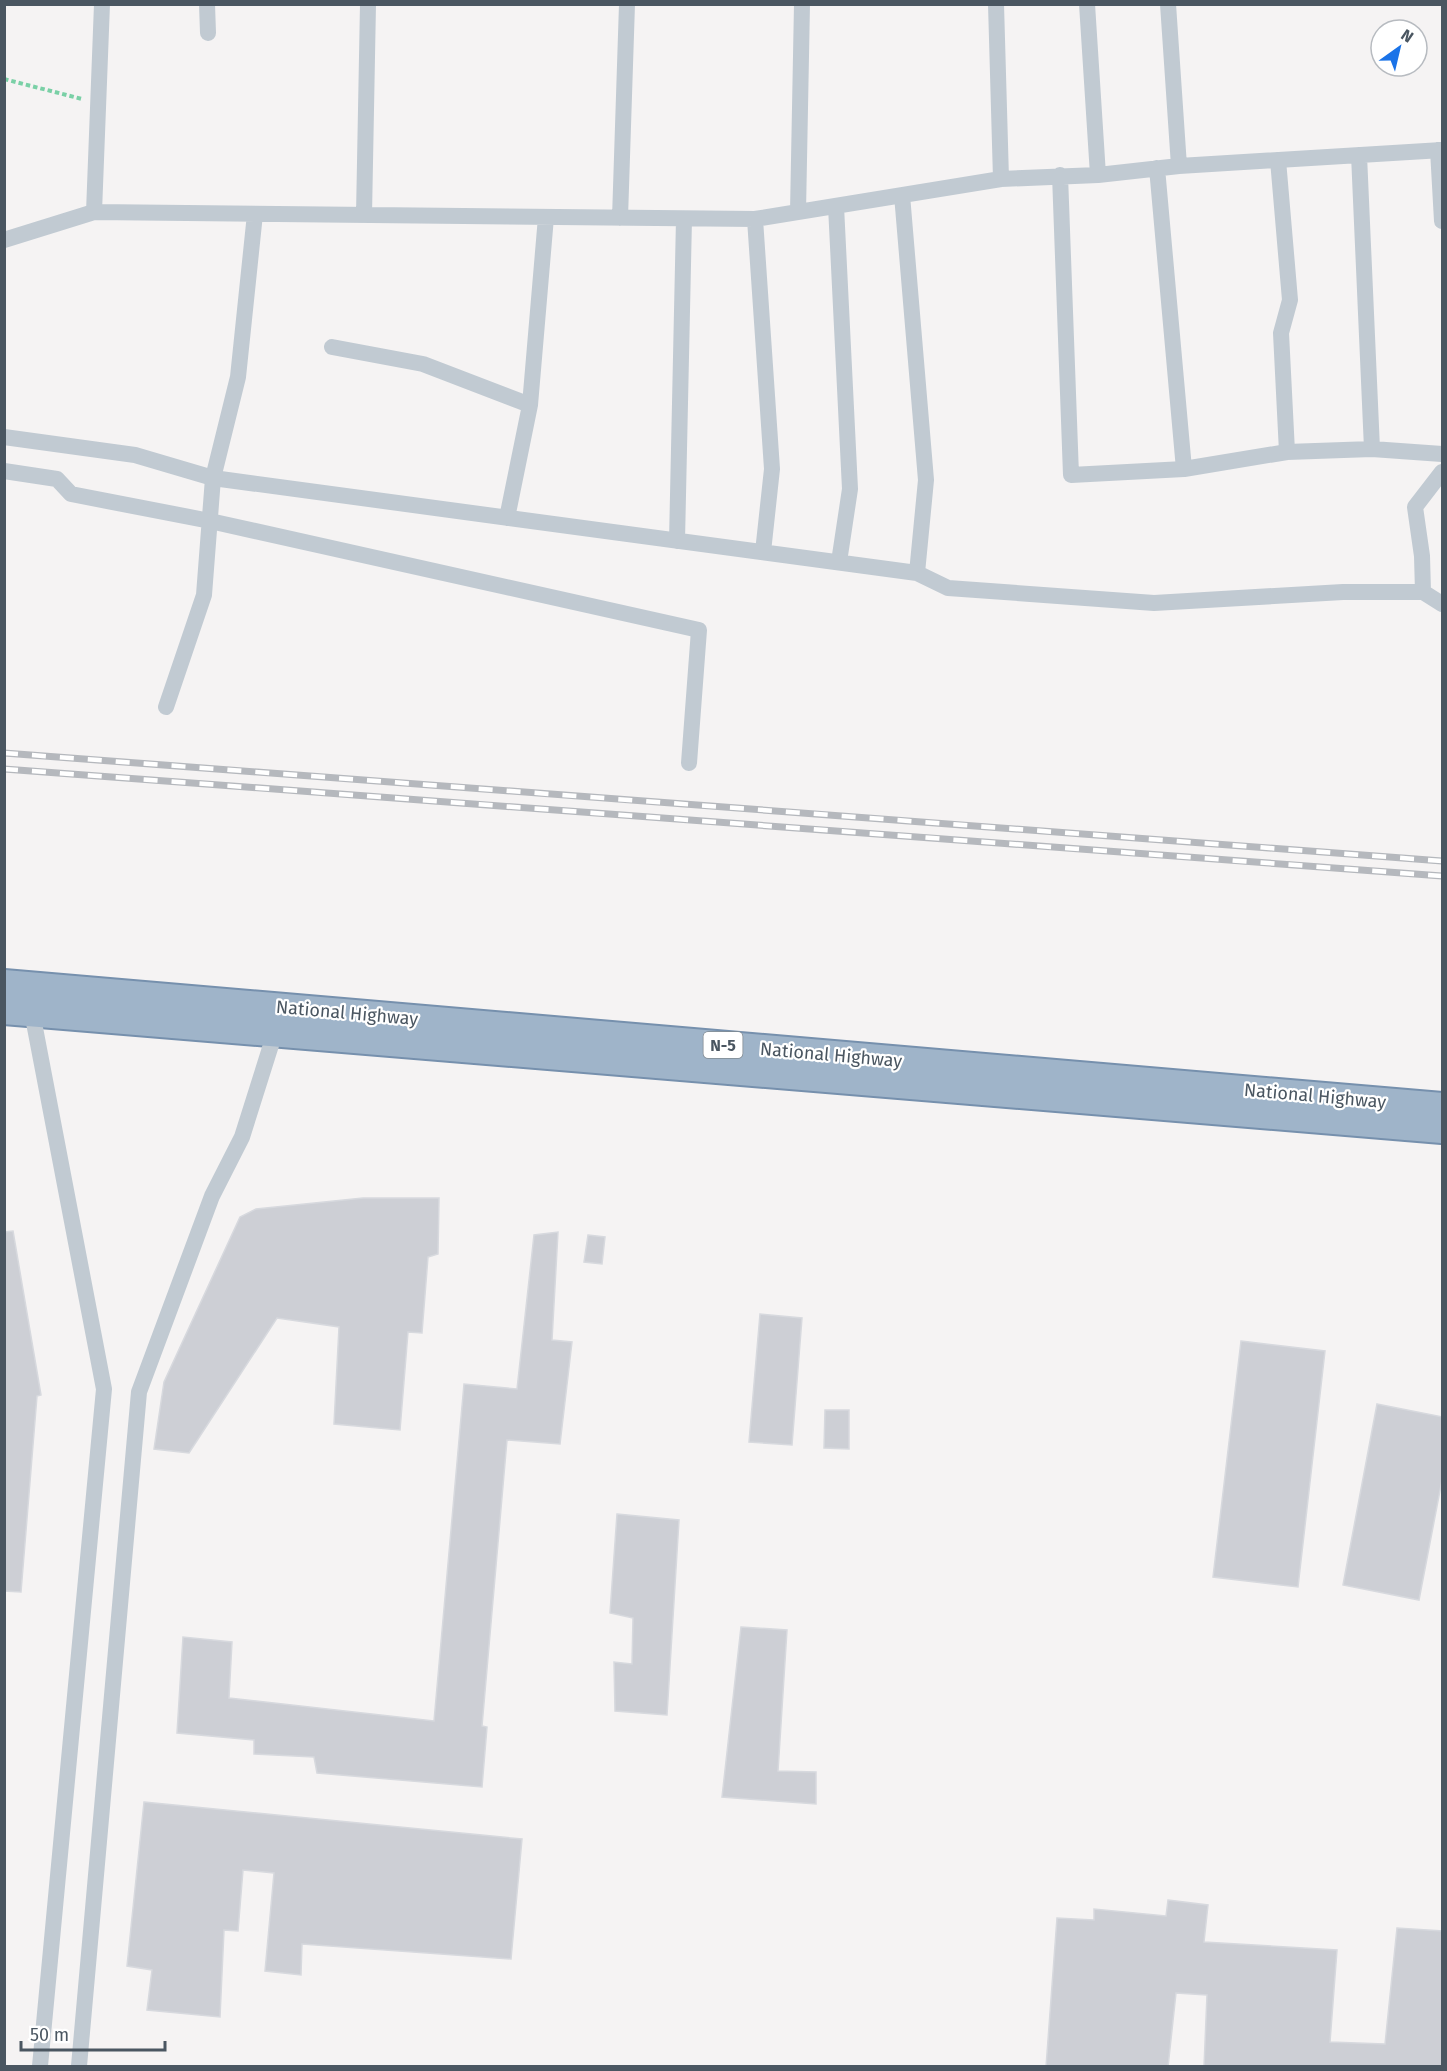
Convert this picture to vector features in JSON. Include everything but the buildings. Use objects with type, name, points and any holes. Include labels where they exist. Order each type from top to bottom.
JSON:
[{"type":"highway","name":"National Highway","points":[[18,998],[1443,1107]]},
{"type":"highway","name":"National Highway","points":[[277,1019],[1443,1129]]},
{"type":"street","points":[[94,212],[102,4]]},
{"type":"street","points":[[207,4],[208,33]]},
{"type":"street","points":[[364,215],[368,4]]},
{"type":"street","points":[[620,218],[627,4]]},
{"type":"street","points":[[798,212],[802,4]]},
{"type":"street","points":[[996,4],[1001,178]]},
{"type":"street","points":[[1087,4],[1098,175]]},
{"type":"street","points":[[1168,4],[1179,166]]},
{"type":"street","points":[[4,240],[94,212],[755,219],[1001,178],[1098,175],[1179,166],[1440,150],[1443,221]]},
{"type":"street","points":[[1359,155],[1372,449]]},
{"type":"street","points":[[1278,160],[1290,300],[1281,333],[1287,452]]},
{"type":"street","points":[[1157,168],[1184,469]]},
{"type":"street","points":[[1060,175],[1071,475],[1184,469],[1287,452],[1372,449],[1443,454]]},
{"type":"street","points":[[902,195],[926,480],[917,573]]},
{"type":"street","points":[[836,206],[850,489],[839,562]]},
{"type":"street","points":[[166,707],[204,595],[213,478],[238,377],[255,214]]},
{"type":"street","points":[[507,518],[530,405],[546,217]]},
{"type":"street","points":[[677,541],[684,219]]},
{"type":"street","points":[[755,219],[772,469],[763,552]]},
{"type":"street","points":[[332,347],[423,364],[530,405]]},
{"type":"street","points":[[4,437],[135,455],[213,478],[917,573],[948,588],[1154,603],[1343,592],[1423,592],[1443,604]]},
{"type":"street","points":[[4,471],[57,479],[71,494],[210,521],[699,630],[689,763]]},
{"type":"street","points":[[1423,592],[1422,556],[1415,507],[1443,472]]},
{"type":"street","points":[[18,998],[104,1389],[40,2067]]},
{"type":"street","points":[[79,2067],[139,1392],[212,1196],[242,1137],[277,1019]]},
{"type":"path","points":[[4,79],[98,104]]},
{"type":"railway","points":[[4,753],[1442,861]]},
{"type":"railway","points":[[4,769],[1442,876]]}]
